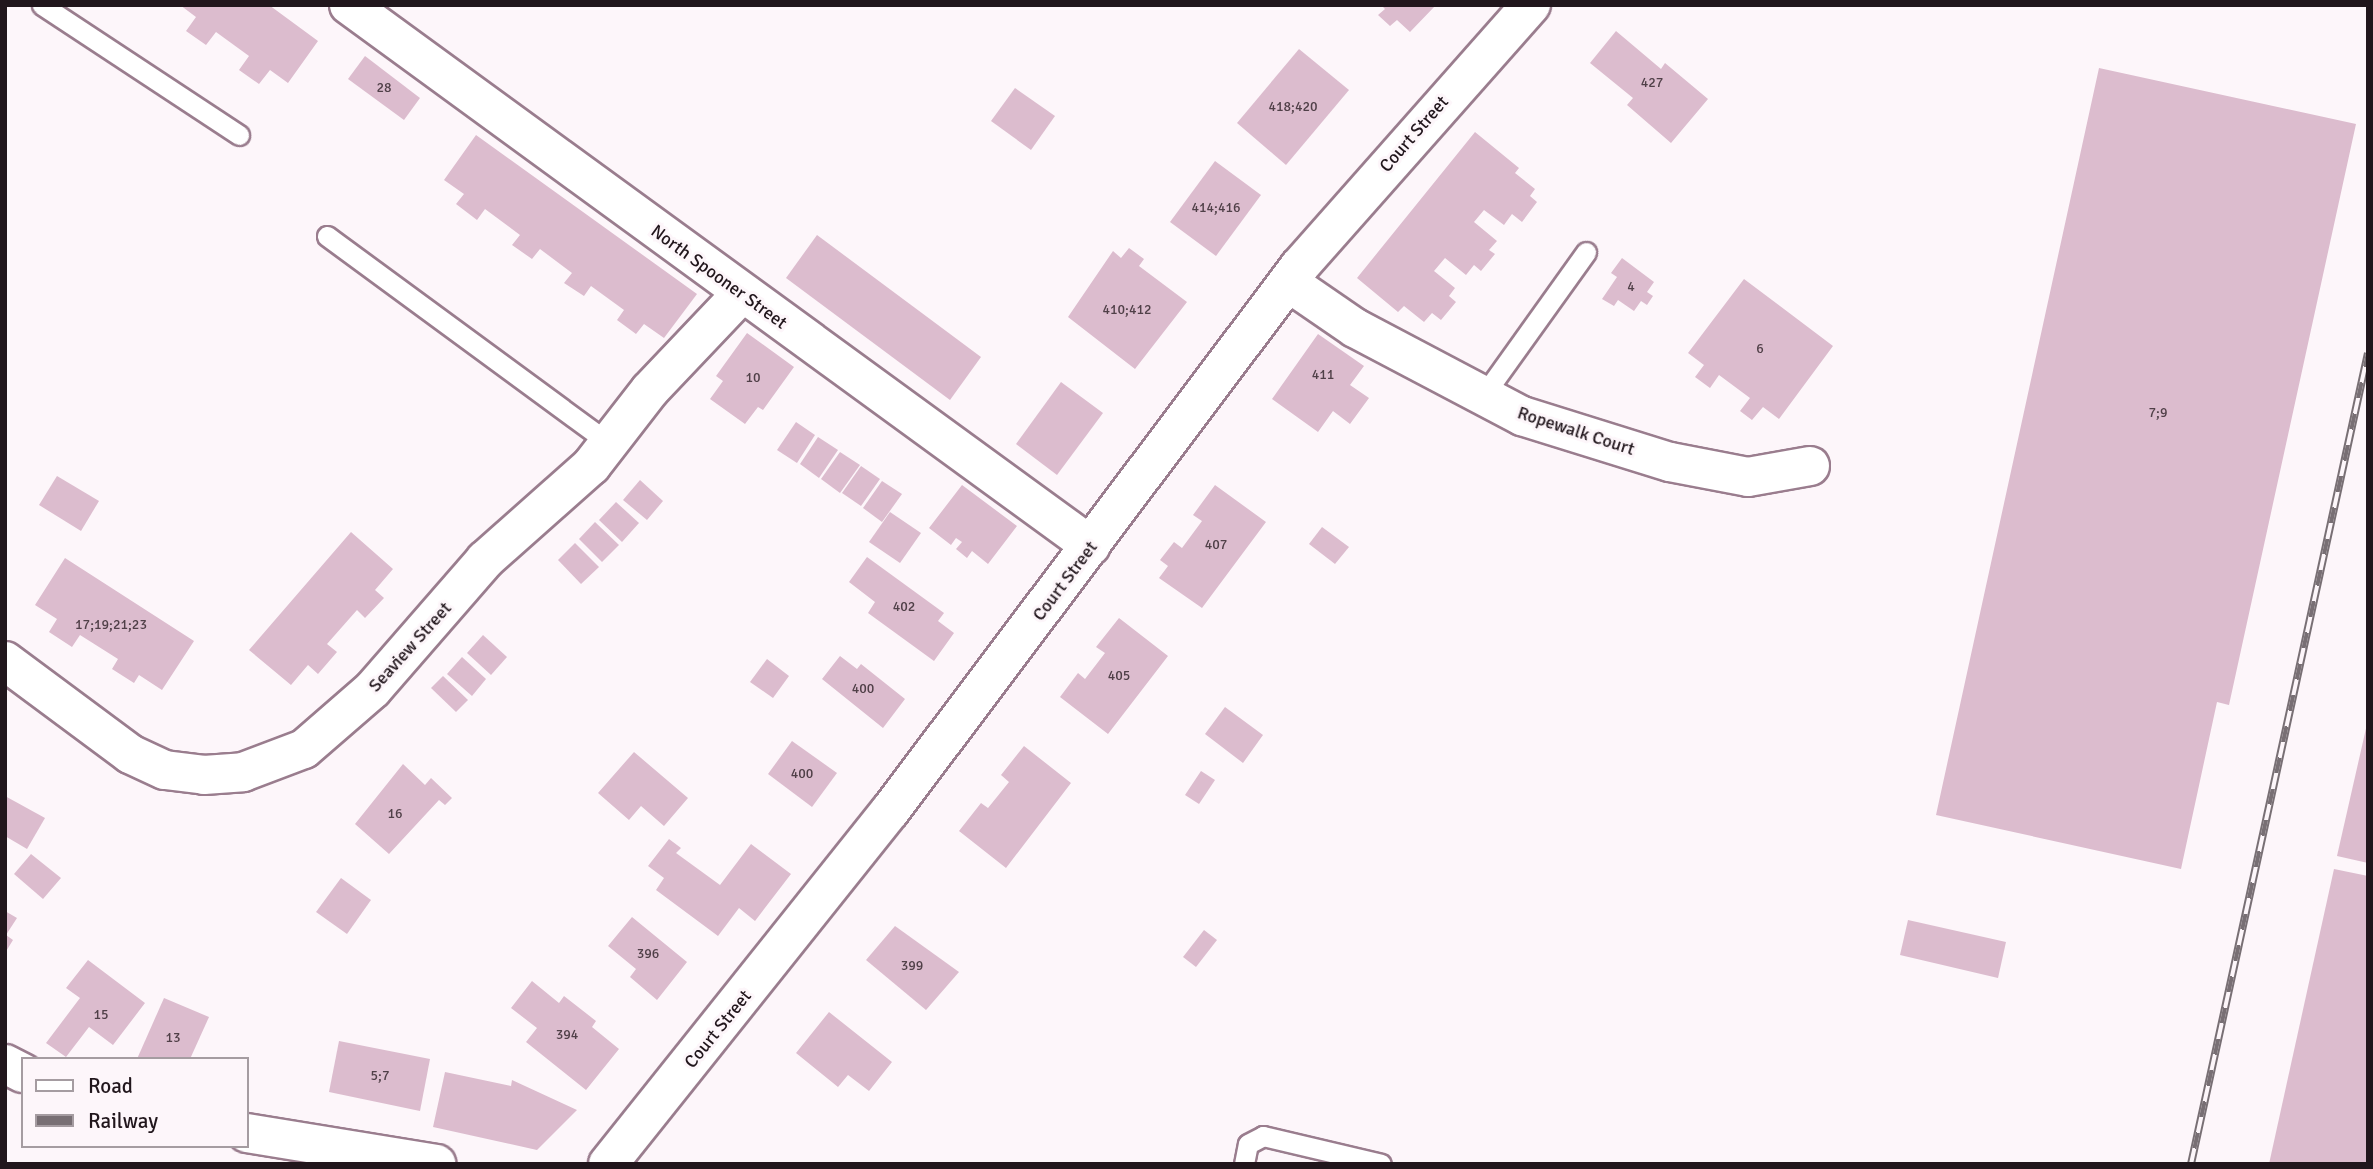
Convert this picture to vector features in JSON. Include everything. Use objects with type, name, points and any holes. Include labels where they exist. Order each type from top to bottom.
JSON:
[{"type":"street","name":"North Spooner Street","points":[[349,5],[741,294],[1091,546]]},
{"type":"street","name":"Court Street","points":[[608,1164],[738,1005],[1091,546],[1288,282],[1531,5]]},
{"type":"street","name":"Ropewalk Court","points":[[1288,282],[1355,328],[1522,416],[1670,462],[1748,477],[1810,466]]},
{"type":"street","name":"Seaview Street","points":[[5,661],[130,754],[165,770],[204,775],[243,772],[304,749],[335,726],[426,631],[485,560],[591,466],[650,390],[741,294]]},
{"type":"street","points":[[5,1064],[21,1072]]},
{"type":"street","points":[[248,1133],[436,1164]]},
{"type":"lane","points":[[42,5],[239,135]]},
{"type":"lane","points":[[327,236],[609,443]]},
{"type":"lane","points":[[1483,396],[1586,252]]},
{"type":"lane","points":[[1244,1164],[1248,1144],[1263,1136],[1381,1164]]},
{"type":"building","points":[[180,5],[269,5],[318,41],[288,83],[270,70],[259,84],[239,70],[249,56],[216,32],[206,45],[186,31],[196,17]]},
{"type":"building","points":[[1381,5],[1436,5],[1410,32],[1397,20],[1390,26],[1378,15],[1385,9]]},
{"type":"building","points":[[1616,31],[1661,69],[1665,63],[1708,99],[1671,143],[1627,105],[1633,98],[1590,63]]},
{"type":"building","points":[[1299,49],[1349,90],[1286,165],[1237,123]]},
{"type":"building","points":[[365,56],[420,98],[404,120],[348,79]]},
{"type":"building","points":[[2099,68],[2356,124],[2229,705],[2217,702],[2181,869],[1936,815]]},
{"type":"building","points":[[1015,88],[1055,116],[1031,150],[991,121]]},
{"type":"building","points":[[1475,132],[1519,168],[1515,173],[1535,189],[1530,196],[1537,202],[1522,222],[1512,214],[1504,225],[1484,210],[1474,222],[1497,241],[1489,250],[1495,254],[1481,271],[1474,265],[1466,275],[1445,258],[1434,271],[1455,288],[1449,296],[1456,302],[1441,320],[1432,313],[1424,322],[1404,306],[1398,312],[1357,278]]},
{"type":"building","points":[[476,135],[697,294],[664,338],[644,324],[636,334],[617,320],[624,310],[591,286],[584,296],[564,283],[572,273],[540,249],[532,259],[512,245],[520,235],[485,209],[477,220],[456,204],[464,194],[444,180]]},
{"type":"building","points":[[1215,161],[1261,195],[1216,256],[1170,222]]},
{"type":"building","points":[[817,235],[981,357],[950,400],[786,278]]},
{"type":"building","points":[[1129,248],[1144,259],[1139,266],[1187,302],[1135,369],[1068,317],[1113,251],[1121,258]]},
{"type":"building","points":[[1622,258],[1654,282],[1647,292],[1653,296],[1647,305],[1641,301],[1634,311],[1618,300],[1614,306],[1602,299],[1617,277],[1611,273]]},
{"type":"building","points":[[1744,279],[1833,346],[1779,419],[1763,407],[1752,420],[1740,411],[1750,398],[1719,375],[1710,388],[1695,377],[1704,365],[1688,353]]},
{"type":"building","points":[[747,333],[794,367],[763,410],[758,407],[745,424],[710,399],[723,381],[716,376]]},
{"type":"building","points":[[1318,334],[1364,366],[1350,385],[1369,398],[1350,424],[1333,411],[1318,432],[1272,399]]},
{"type":"building","points":[[1061,382],[1103,413],[1057,475],[1016,444]]},
{"type":"building","points":[[796,422],[815,435],[797,463],[777,450]]},
{"type":"building","points":[[818,437],[838,450],[819,478],[800,464]]},
{"type":"building","points":[[840,452],[860,465],[840,493],[821,479]]},
{"type":"building","points":[[861,466],[880,479],[861,506],[842,493]]},
{"type":"building","points":[[57,476],[99,501],[81,531],[39,505]]},
{"type":"building","points":[[640,480],[663,501],[647,520],[623,500]]},
{"type":"building","points":[[882,481],[902,494],[882,522],[863,508]]},
{"type":"building","points":[[962,485],[1017,526],[988,564],[972,551],[967,558],[956,549],[962,542],[956,538],[951,545],[929,528]]},
{"type":"building","points":[[1215,485],[1266,522],[1202,608],[1159,578],[1168,566],[1160,560],[1174,542],[1182,548],[1202,521],[1193,515]]},
{"type":"building","points":[[616,502],[639,523],[622,542],[599,520]]},
{"type":"building","points":[[890,512],[921,533],[900,563],[869,542]]},
{"type":"building","points":[[595,522],[619,545],[602,562],[579,539]]},
{"type":"building","points":[[1322,527],[1349,547],[1335,564],[1309,544]]},
{"type":"building","points":[[351,532],[393,569],[375,590],[384,598],[365,618],[357,610],[327,644],[337,652],[318,674],[308,665],[291,685],[249,650]]},
{"type":"building","points":[[575,543],[599,567],[581,584],[558,560]]},
{"type":"building","points":[[867,557],[944,613],[938,621],[954,633],[934,661],[868,613],[875,602],[849,582]]},
{"type":"building","points":[[65,558],[194,641],[162,690],[139,675],[134,683],[112,669],[118,659],[80,635],[72,647],[49,632],[57,619],[35,605]]},
{"type":"building","points":[[1119,618],[1168,656],[1108,734],[1060,697],[1078,673],[1085,679],[1105,653],[1096,647]]},
{"type":"building","points":[[483,635],[507,657],[491,675],[467,653]]},
{"type":"building","points":[[840,656],[857,669],[861,664],[905,699],[883,728],[822,679]]},
{"type":"building","points":[[462,657],[486,679],[472,696],[447,674]]},
{"type":"building","points":[[767,659],[789,676],[773,698],[750,682]]},
{"type":"building","points":[[443,676],[468,700],[456,712],[431,688]]},
{"type":"building","points":[[1225,707],[1263,735],[1243,763],[1205,734]]},
{"type":"building","points":[[2368,724],[2368,863],[2337,856]]},
{"type":"building","points":[[792,741],[837,773],[812,807],[768,774]]},
{"type":"building","points":[[1024,746],[1071,783],[1006,868],[959,831],[981,803],[988,808],[1009,782],[1001,775]]},
{"type":"building","points":[[634,752],[688,798],[664,826],[641,806],[629,820],[598,793]]},
{"type":"building","points":[[403,764],[425,785],[431,778],[452,798],[445,805],[439,800],[389,854],[355,824]]},
{"type":"building","points":[[1201,771],[1215,780],[1199,804],[1185,795]]},
{"type":"building","points":[[5,796],[45,818],[27,849],[5,836]]},
{"type":"building","points":[[669,839],[681,848],[676,853],[720,885],[751,844],[791,874],[755,921],[739,908],[718,936],[656,890],[664,878],[648,866]]},
{"type":"building","points":[[31,854],[61,878],[43,899],[14,874]]},
{"type":"building","points":[[2334,869],[2368,876],[2368,1164],[2269,1164]]},
{"type":"building","points":[[341,878],[371,900],[347,934],[316,912]]},
{"type":"building","points":[[5,911],[17,918],[6,935],[13,940],[5,953]]},
{"type":"building","points":[[632,917],[687,962],[657,1000],[630,977],[636,969],[608,946]]},
{"type":"building","points":[[1908,920],[2006,942],[1998,978],[1900,955]]},
{"type":"building","points":[[895,926],[959,972],[926,1010],[866,960]]},
{"type":"building","points":[[1204,930],[1217,940],[1196,967],[1183,957]]},
{"type":"building","points":[[88,960],[145,1003],[113,1045],[89,1027],[66,1057],[46,1043],[80,998],[66,988]]},
{"type":"building","points":[[532,981],[559,1003],[564,996],[596,1021],[592,1027],[619,1049],[586,1090],[526,1042],[537,1028],[511,1008]]},
{"type":"building","points":[[164,998],[209,1017],[191,1057],[138,1057]]},
{"type":"building","points":[[829,1012],[892,1062],[869,1091],[848,1075],[838,1087],[796,1053]]},
{"type":"building","points":[[339,1041],[430,1059],[420,1111],[329,1092]]},
{"type":"building","points":[[445,1072],[511,1086],[512,1080],[577,1110],[537,1150],[433,1127]]},
{"type":"railway","points":[[2191,1164],[2368,353]]}]
